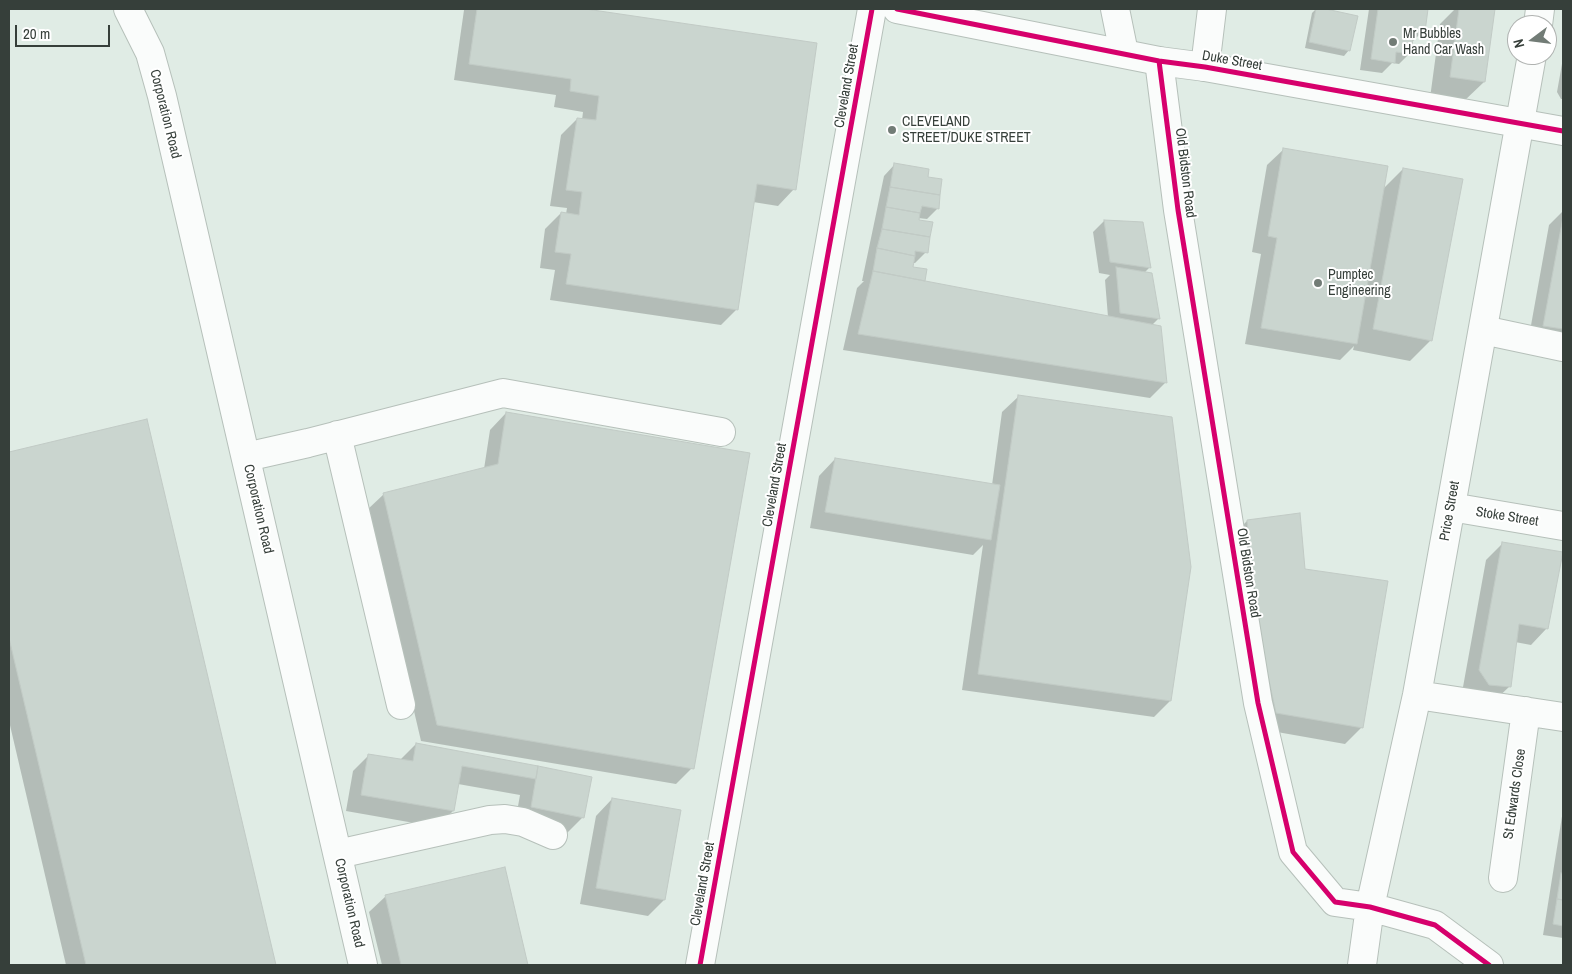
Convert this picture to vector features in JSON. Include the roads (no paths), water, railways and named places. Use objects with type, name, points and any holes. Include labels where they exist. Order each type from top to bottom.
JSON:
[{"type":"main road","name":"Corporation Road","points":[[128,9],[150,53],[364,965]]},
{"type":"main road","name":"Corporation Road","points":[[150,53],[151,9]]},
{"type":"main road","name":"Cleveland Street","points":[[700,965],[872,9]]},
{"type":"main road","name":"Duke Street","points":[[897,9],[1160,61],[1205,67],[1563,131]]},
{"type":"main road","points":[[1115,9],[1124,53]]},
{"type":"main road","points":[[1205,67],[1212,9]]},
{"type":"main road","name":"Old Bidston Road","points":[[1160,61],[1179,220],[1258,703],[1293,852],[1335,902],[1370,907],[1435,925],[1489,965]]},
{"type":"main road","name":"Price Street","points":[[1362,965],[1370,907],[1417,695],[1530,65]]},
{"type":"main road","points":[[1483,330],[1563,347]]},
{"type":"main road","points":[[246,457],[503,393],[721,432]]},
{"type":"main road","points":[[337,435],[401,706]]},
{"type":"main road","name":"Stoke Street","points":[[1451,507],[1563,526]]},
{"type":"main road","points":[[1417,695],[1563,717]]},
{"type":"main road","name":"St Edwards Close","points":[[1503,878],[1526,711]]},
{"type":"main road","points":[[338,854],[490,820],[506,819],[523,822],[553,835]]},
{"type":"place","name":"Mr Bubbles Hand Car Wash","points":[[1393,42]]},
{"type":"place","name":"CLEVELAND STREET/DUKE STREET","points":[[892,130]]},
{"type":"place","name":"Pumptec Engineering","points":[[1318,283]]}]
